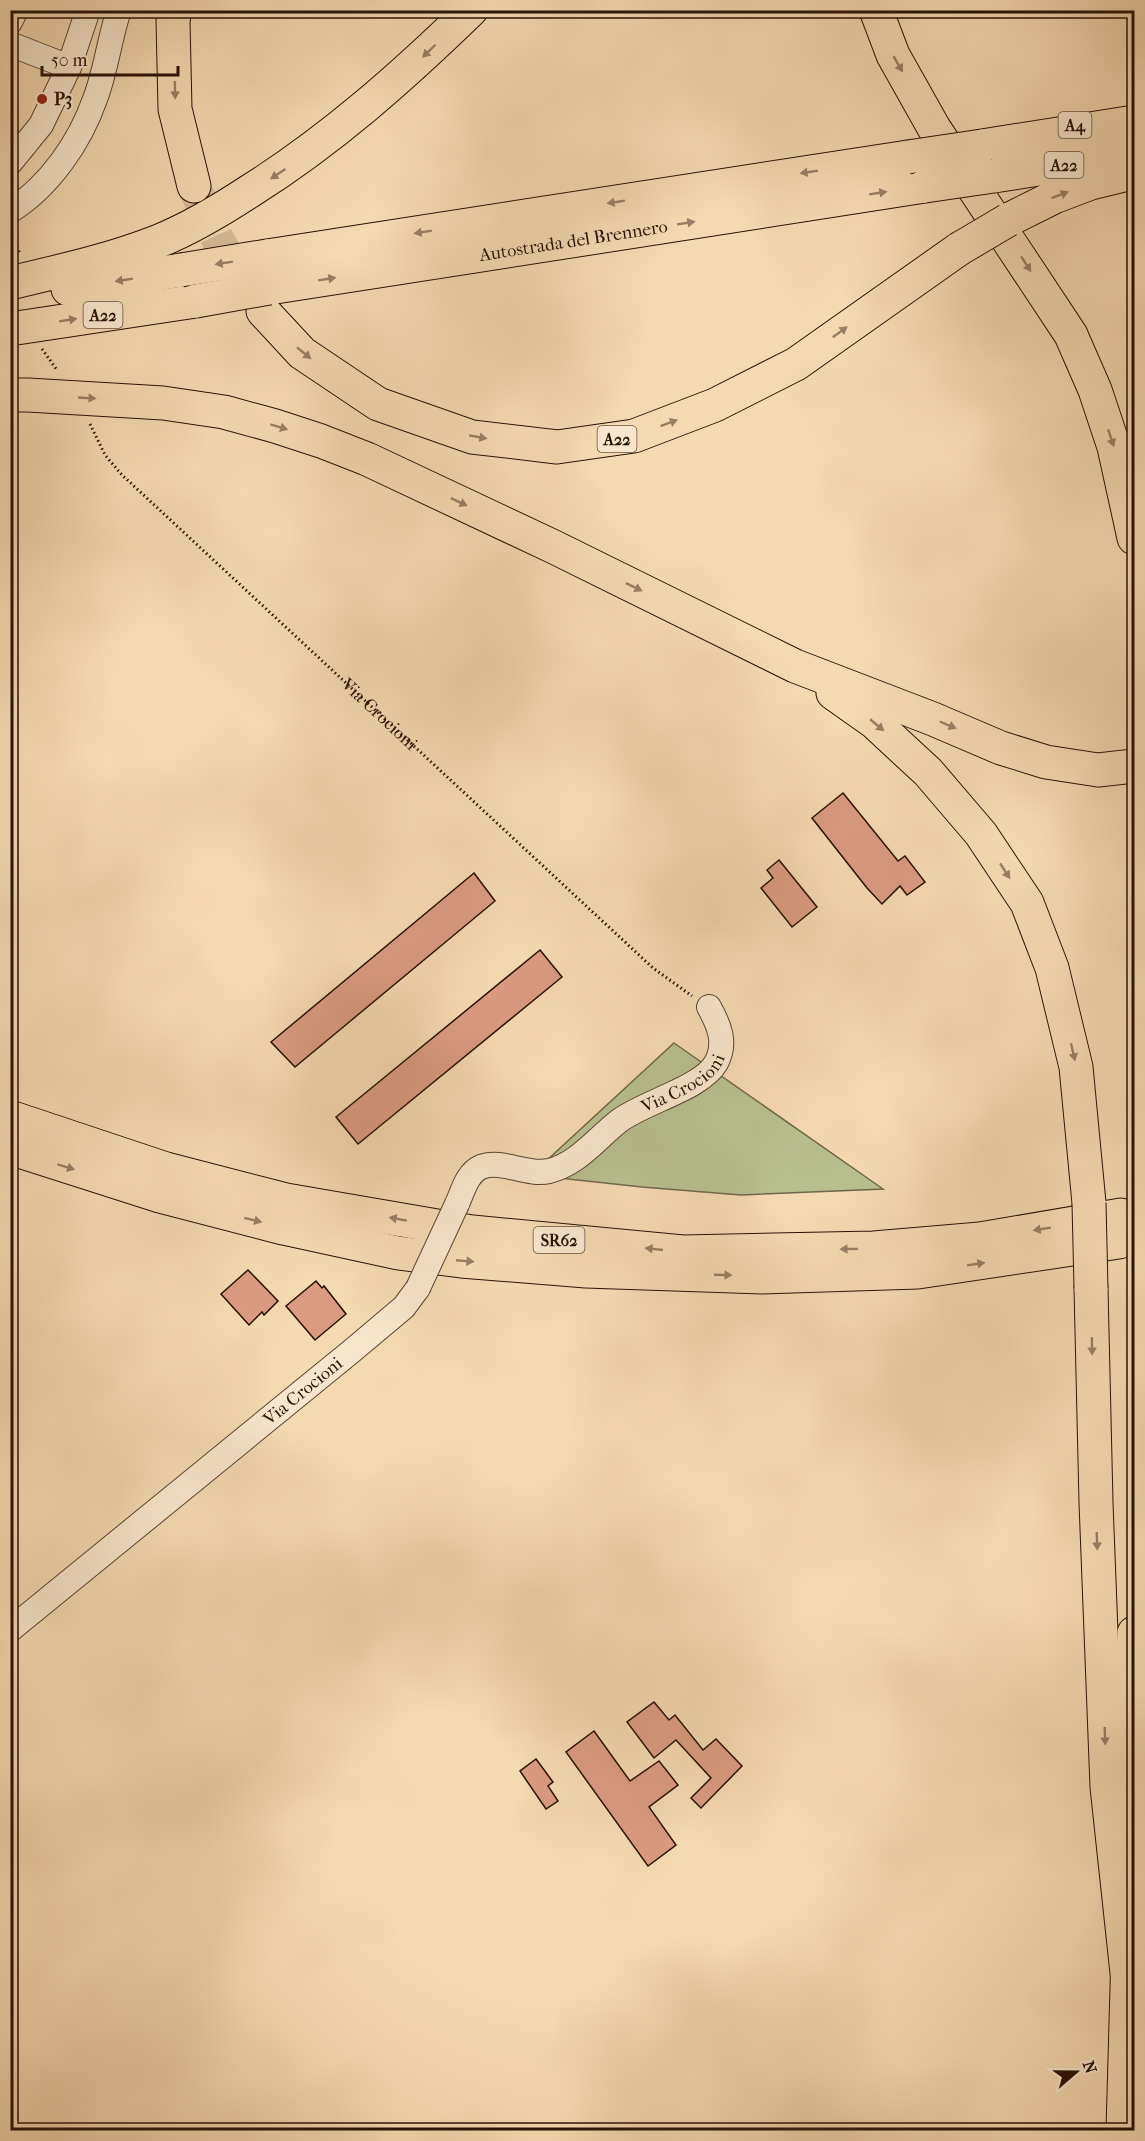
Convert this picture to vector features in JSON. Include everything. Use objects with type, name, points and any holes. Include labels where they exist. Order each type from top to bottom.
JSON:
[{"type":"highway","points":[[176,10],[173,21],[175,109],[194,186]]},
{"type":"highway","points":[[17,272],[91,264],[160,241],[216,213],[319,145],[417,63],[471,10]]},
{"type":"highway","points":[[876,10],[893,55],[934,128],[1071,335],[1095,390],[1114,447],[1134,538]]},
{"type":"highway","name":"A4","points":[[1020,139],[1133,114]]},
{"type":"highway","name":"Autostrada del Brennero","points":[[10,298],[1020,139]]},
{"type":"highway","name":"Autostrada del Brennero","points":[[25,335],[196,301],[266,300],[925,186],[1134,154]]},
{"type":"highway","name":"A22","points":[[266,300],[302,353],[378,404],[472,437],[557,447],[634,436],[715,405],[796,364],[959,249],[1008,220],[1054,197],[1091,183],[1134,173]]},
{"type":"highway","points":[[10,395],[28,394],[163,403],[224,412],[321,441],[367,459],[554,547],[795,666],[1001,748],[1046,762],[1098,770],[1134,766]]},
{"type":"highway","points":[[795,666],[874,722],[928,772],[981,834],[1027,903],[1052,968],[1076,1067],[1089,1203],[1096,1503],[1107,1787],[1127,1973]]},
{"type":"highway","name":"SR62","points":[[10,1117],[166,1169],[286,1200],[472,1232],[682,1252],[874,1248],[1120,1229],[918,1272],[773,1276],[586,1271],[462,1261],[398,1253],[283,1228],[160,1196],[10,1148]]},
{"type":"highway","points":[[1123,2130],[1134,1633]]},
{"type":"street","points":[[10,22],[16,10]]},
{"type":"street","points":[[10,163],[41,125],[69,67],[88,10]]},
{"type":"street","points":[[10,211],[23,203],[48,180],[83,129],[96,99],[118,10]]},
{"type":"street","points":[[10,44],[69,67]]},
{"type":"street","name":"Via Crocioni","points":[[10,1630],[404,1307],[418,1288],[472,1173],[483,1166],[534,1172],[549,1171],[559,1167],[569,1162],[621,1120],[699,1080],[716,1064],[721,1051],[722,1038],[709,1007]]},
{"type":"path","points":[[10,230],[17,272]]},
{"type":"path","points":[[25,335],[60,374]]},
{"type":"path","name":"Via Crocioni","points":[[86,417],[105,455],[122,475],[653,968],[709,1007]]},
{"type":"green space","points":[[674,1043],[883,1189],[741,1195],[531,1175]]},
{"type":"building","points":[[843,793],[898,861],[905,856],[925,882],[907,895],[900,886],[882,904],[867,888],[812,818]]},
{"type":"building","points":[[779,860],[817,907],[792,927],[761,888],[773,878],[767,870]]},
{"type":"building","points":[[474,873],[495,901],[295,1067],[271,1042]]},
{"type":"building","points":[[540,950],[562,977],[358,1144],[336,1117]]},
{"type":"building","points":[[248,1270],[278,1301],[264,1315],[262,1312],[249,1325],[221,1294]]},
{"type":"building","points":[[316,1281],[322,1288],[324,1286],[346,1314],[315,1340],[286,1306]]},
{"type":"building","points":[[654,1702],[669,1720],[675,1715],[703,1750],[716,1739],[742,1766],[701,1808],[691,1798],[711,1778],[676,1740],[654,1758],[627,1722]]},
{"type":"building","points":[[594,1731],[630,1781],[659,1761],[678,1785],[649,1807],[676,1845],[648,1866],[566,1752]]},
{"type":"building","points":[[536,1759],[553,1782],[548,1786],[558,1801],[546,1809],[520,1771]]},
{"type":"tunnel","points":[[196,191],[218,240],[245,286]]},
{"type":"place","name":"P3","points":[[42,99]]}]
